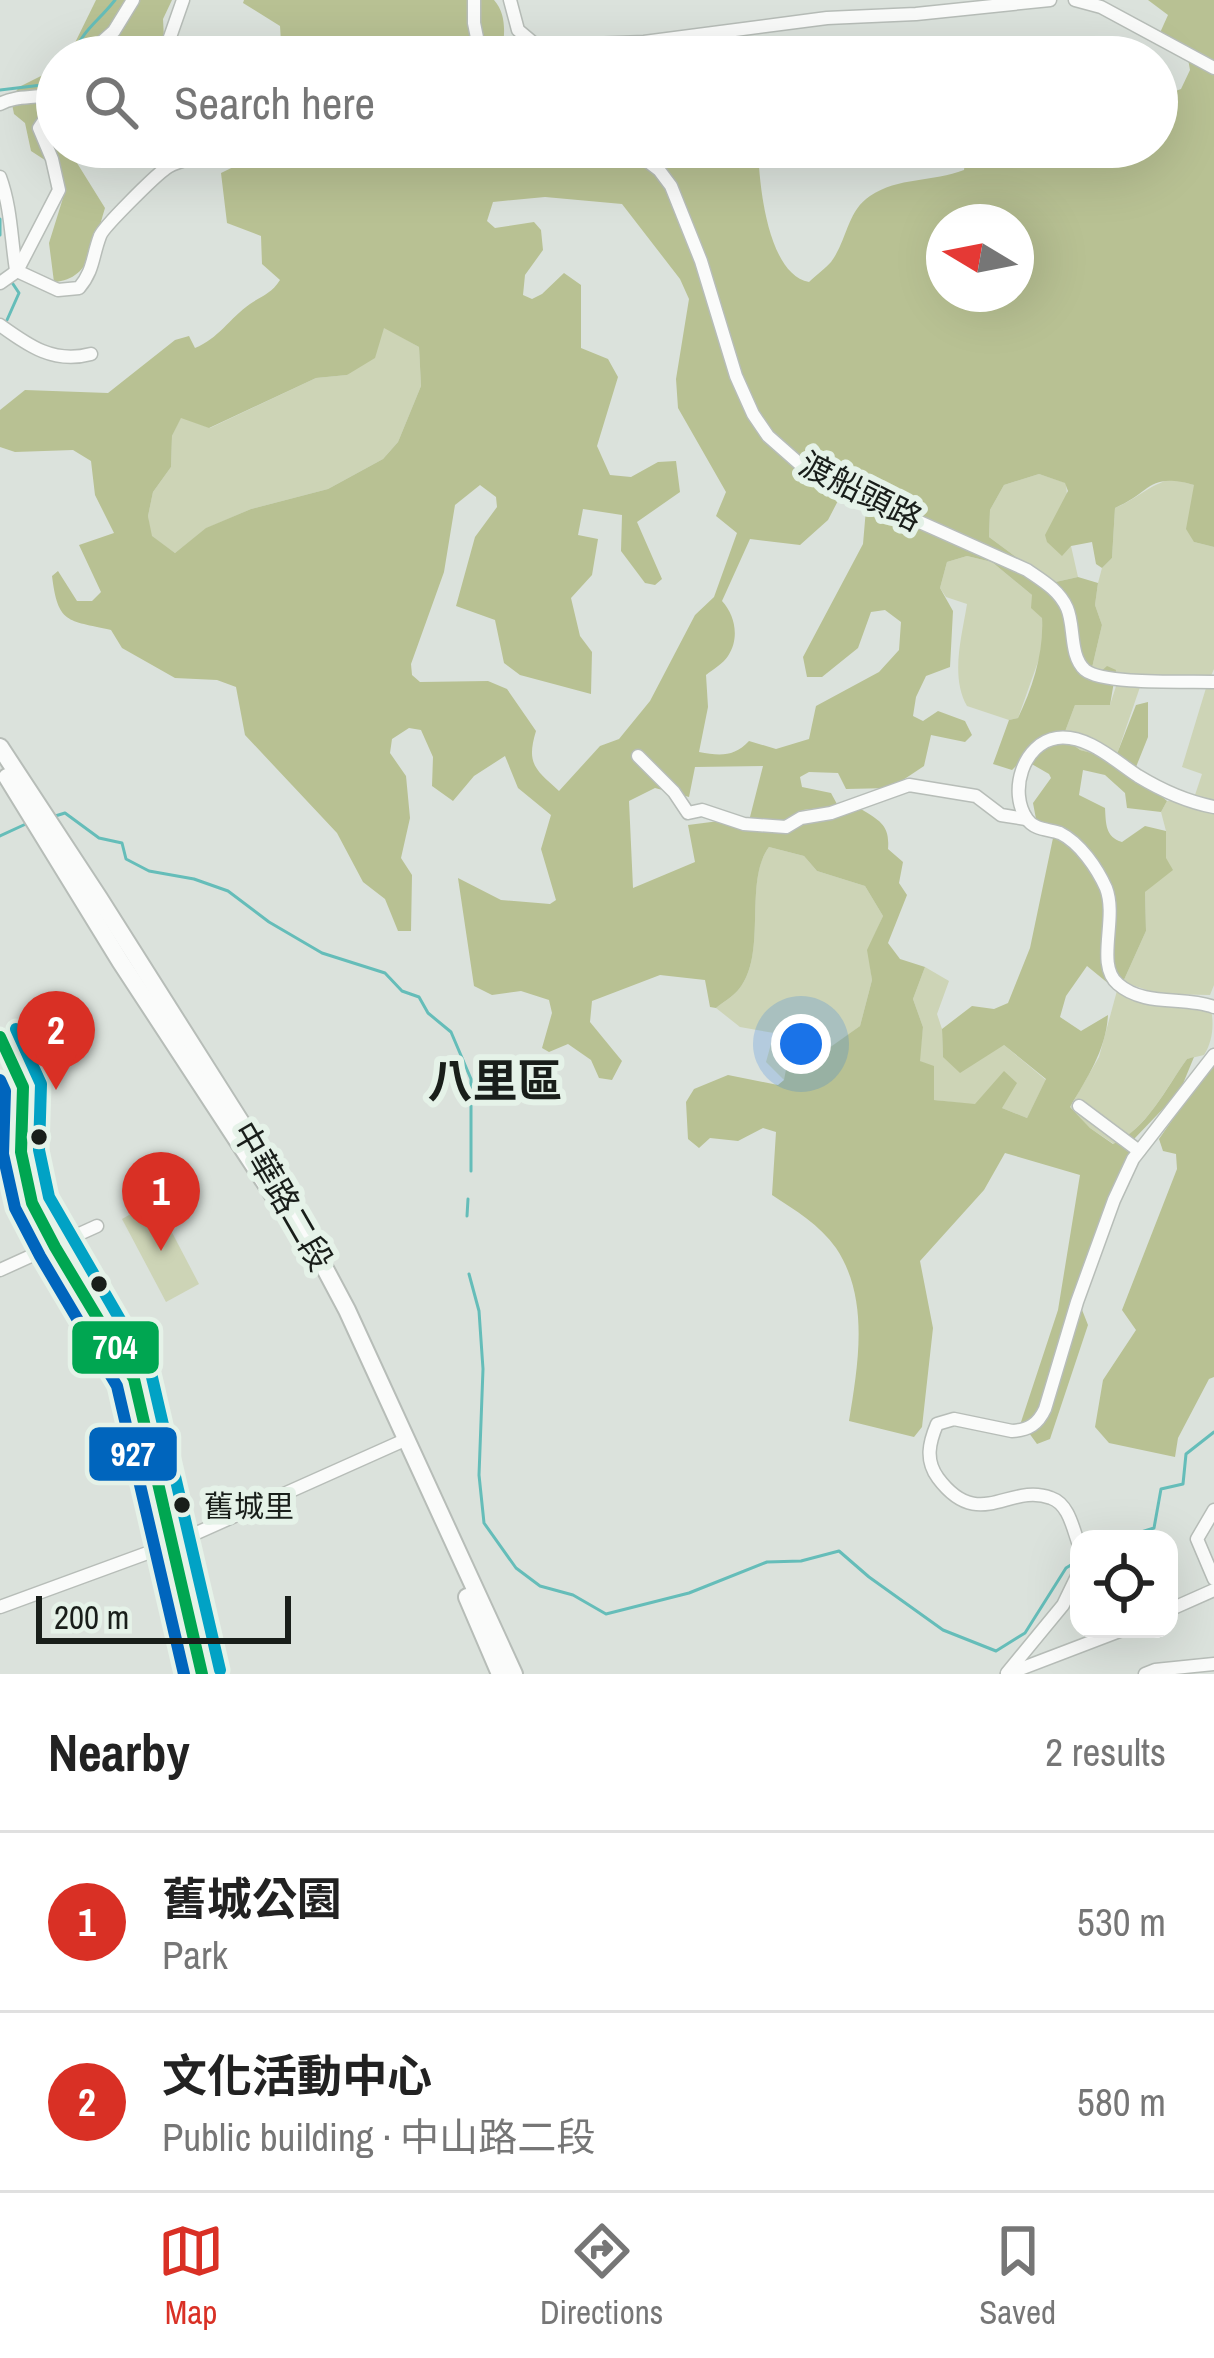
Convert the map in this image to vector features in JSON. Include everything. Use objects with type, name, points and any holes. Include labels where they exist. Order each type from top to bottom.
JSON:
[{"type":"main road","name":"中華路二段","points":[[2,758],[280,1184],[347,1310],[500,1674]]},
{"type":"main road","points":[[0,1037],[23,1087],[21,1152],[32,1203],[134,1379],[202,1674]]},
{"type":"main road","name":"中華路二段","points":[[402,1441],[514,1674]]},
{"type":"street","points":[[108,36],[133,0]]},
{"type":"street","points":[[171,36],[183,0]]},
{"type":"street","points":[[474,0],[477,36]]},
{"type":"street","points":[[510,0],[518,30],[525,36]]},
{"type":"street","points":[[690,36],[827,18],[1050,0]]},
{"type":"street","points":[[1075,0],[1101,7],[1155,36]]},
{"type":"street","points":[[1178,49],[1214,68]]},
{"type":"street","points":[[0,104],[36,97]]},
{"type":"street","points":[[8,277],[58,190],[54,168]]},
{"type":"street","points":[[8,277],[58,290],[79,288],[90,275],[107,223],[166,168]]},
{"type":"street","name":"渡船頭路","points":[[655,168],[671,186],[701,261],[736,376],[768,436],[810,473],[1027,570],[1054,589],[1068,610],[1077,660],[1092,674],[1214,682]]},
{"type":"street","points":[[0,178],[9,202],[8,277]]},
{"type":"street","points":[[4,328],[32,349],[75,358],[91,354]]},
{"type":"street","points":[[1026,819],[1022,770],[1028,755],[1056,738],[1089,745],[1171,792],[1214,807]]},
{"type":"street","points":[[638,756],[688,813],[702,810],[744,824],[786,827],[801,818],[909,785],[976,796],[1001,814],[1026,819],[1073,841],[1101,878],[1112,909],[1107,963],[1118,985],[1157,1000],[1212,1002]]},
{"type":"street","points":[[1073,1530],[1066,1511],[1052,1498],[1030,1495],[984,1505],[953,1495],[931,1468],[930,1440],[937,1424],[954,1419],[1012,1431],[1038,1423],[1114,1200],[1138,1151],[1214,1055]]},
{"type":"street","points":[[1079,1106],[1138,1151]]},
{"type":"street","points":[[0,1270],[97,1226]]},
{"type":"street","points":[[0,1607],[172,1544],[402,1441]]},
{"type":"street","points":[[1214,1510],[1197,1539],[1214,1579]]},
{"type":"street","points":[[1178,1606],[1214,1590]]},
{"type":"street","points":[[1007,1674],[1070,1591]]},
{"type":"street","points":[[1007,1674],[1101,1638]]},
{"type":"street","points":[[1145,1674],[1214,1664]]},
{"type":"green space","points":[[96,0],[172,0],[163,19],[164,36],[78,36]]},
{"type":"green space","points":[[494,0],[504,36],[281,36],[280,26],[243,3]]},
{"type":"green space","points":[[1148,0],[1214,0],[1214,547],[1194,542],[1186,529],[1194,485],[1167,481],[1115,508],[1112,558],[1102,568],[1096,564],[1092,542],[1071,546],[1062,556],[1045,535],[1068,491],[1065,483],[1039,474],[1004,485],[990,510],[989,537],[1051,583],[1078,577],[1098,583],[1095,605],[1102,625],[1091,672],[1098,674],[1107,666],[1116,670],[1110,705],[1075,705],[1063,737],[1080,750],[1115,759],[1136,705],[1148,702],[1148,737],[1134,772],[1167,801],[1161,812],[1127,808],[1125,793],[1105,775],[1083,770],[1079,795],[1105,808],[1112,837],[1122,842],[1145,826],[1166,831],[1166,858],[1173,870],[1145,892],[1146,931],[1123,982],[1109,984],[1087,966],[1066,996],[1060,1017],[1081,1031],[1108,1015],[1100,1052],[1070,1107],[1113,1144],[1146,1118],[1187,1059],[1194,1057],[1180,1091],[1135,1138],[1075,1292],[1088,1325],[1050,1439],[1037,1444],[1021,1422],[1058,1310],[1080,1175],[1005,1153],[984,1190],[920,1261],[933,1328],[922,1427],[914,1437],[849,1421],[859,1333],[854,1289],[830,1240],[772,1195],[776,1132],[763,1128],[738,1141],[710,1138],[699,1148],[688,1139],[686,1102],[694,1089],[728,1075],[778,1085],[784,1080],[794,1028],[801,1026],[815,1052],[822,1053],[860,1026],[872,980],[867,950],[883,916],[865,886],[817,871],[804,856],[769,847],[757,879],[748,974],[734,994],[716,1008],[710,1007],[705,980],[660,975],[592,1001],[590,1022],[622,1061],[612,1080],[599,1078],[591,1060],[568,1044],[549,1052],[542,1048],[552,1013],[549,1000],[521,991],[492,995],[474,986],[458,878],[501,900],[550,904],[556,900],[541,849],[551,815],[518,788],[505,756],[474,776],[453,801],[432,786],[433,757],[421,730],[409,728],[392,739],[390,753],[406,776],[410,818],[401,858],[412,875],[411,931],[398,931],[385,899],[363,882],[337,833],[245,735],[236,687],[217,680],[175,678],[122,648],[111,630],[75,621],[62,612],[52,576],[58,571],[77,601],[92,601],[101,592],[79,545],[114,533],[95,495],[91,461],[73,450],[15,452],[0,447],[0,410],[25,390],[108,393],[175,340],[189,336],[195,348],[203,344],[273,288],[280,280],[262,264],[261,236],[227,223],[221,173],[231,168],[759,168],[775,245],[783,263],[809,282],[831,262],[862,202],[892,186],[964,168],[1178,168],[1178,90],[1190,70],[1188,59],[1178,51],[1178,36],[1160,36],[1168,15]],"holes":[[[545,197],[622,204],[680,279],[689,299],[676,379],[678,408],[726,492],[716,516],[737,533],[714,597],[695,615],[650,701],[619,739],[600,746],[559,791],[535,765],[536,731],[507,689],[488,681],[420,682],[412,675],[411,664],[444,572],[455,505],[480,485],[496,497],[497,507],[475,537],[456,606],[495,620],[504,663],[520,675],[591,694],[592,652],[580,636],[571,598],[592,575],[598,539],[578,535],[583,509],[622,515],[621,551],[645,583],[655,585],[662,579],[637,522],[680,492],[676,461],[658,462],[631,477],[610,475],[597,446],[618,377],[608,359],[581,348],[581,285],[564,273],[542,294],[532,299],[523,295],[525,275],[543,250],[541,230],[534,222],[495,228],[487,221],[493,202]],[[384,328],[419,347],[421,386],[398,442],[383,459],[328,489],[251,509],[206,528],[175,553],[152,536],[148,516],[153,492],[171,467],[172,436],[181,418],[209,428],[316,378],[347,375],[375,358]],[[842,493],[866,509],[863,544],[803,657],[807,677],[822,677],[858,648],[871,612],[885,610],[901,622],[899,650],[879,672],[816,706],[809,739],[776,749],[749,741],[726,754],[699,752],[708,707],[706,675],[726,659],[734,642],[733,620],[722,601],[750,539],[800,545],[828,520]],[[967,556],[992,562],[1032,595],[1031,608],[1042,618],[1033,682],[1018,718],[1009,720],[993,764],[1012,770],[1023,759],[1049,774],[1051,778],[1033,803],[1036,819],[1053,838],[1030,948],[1008,1003],[994,1009],[972,1006],[942,1029],[943,1057],[960,1073],[1004,1045],[1046,1079],[1027,1118],[1002,1108],[1017,1083],[1004,1071],[975,1104],[934,1100],[934,1066],[920,1061],[923,1027],[913,999],[925,967],[900,959],[888,943],[907,895],[899,883],[903,862],[888,849],[882,824],[861,809],[792,824],[790,818],[803,810],[838,806],[831,793],[802,787],[800,777],[809,772],[838,773],[846,789],[891,788],[924,766],[931,735],[965,742],[972,735],[965,721],[938,711],[923,721],[913,716],[926,676],[950,667],[953,611],[940,588],[947,562]],[[763,766],[750,817],[688,825],[695,862],[633,888],[629,801],[655,788],[689,797],[695,767]]]},
{"type":"green space","points":[[36,78],[36,154],[31,151],[25,123],[14,114],[11,99],[19,87]]},
{"type":"green space","points":[[50,168],[80,168],[105,208],[84,266],[67,280],[54,282],[49,243],[63,198]]},
{"type":"green space","points":[[384,327],[419,347],[421,386],[398,442],[383,459],[328,489],[251,509],[207,528],[175,553],[151,536],[148,516],[153,492],[171,467],[172,436],[181,417],[210,428],[316,378],[347,375]]},
{"type":"green space","points":[[1039,474],[1066,483],[1078,577],[1051,583],[989,537],[990,510],[1004,485]]},
{"type":"green space","points":[[1172,479],[1194,485],[1194,542],[1214,547],[1214,669],[1210,678],[1091,672],[1102,625],[1095,605],[1098,583],[1102,568],[1112,558],[1115,508]]},
{"type":"green space","points":[[967,556],[992,562],[1032,595],[1042,618],[1044,645],[1018,718],[1009,720],[967,706],[962,694],[959,656],[967,604],[946,597],[940,588],[947,562]]},
{"type":"green space","points":[[1117,683],[1140,687],[1115,760],[1080,750],[1063,737],[1075,705],[1110,705]]},
{"type":"green space","points":[[1214,687],[1214,985],[1210,995],[1159,994],[1123,982],[1146,931],[1145,892],[1166,858],[1161,812],[1167,801],[1193,801],[1202,774],[1182,767],[1206,688]]},
{"type":"green space","points":[[769,847],[804,856],[817,871],[865,886],[883,916],[868,950],[872,980],[860,1026],[823,1053],[815,1052],[784,1080],[766,1062],[774,1033],[740,1027],[716,1008],[737,992],[748,974],[757,878]]},
{"type":"green space","points":[[925,967],[949,981],[937,1014],[943,1057],[1004,1045],[1046,1080],[1027,1118],[1002,1108],[934,1100],[934,1067],[919,1061],[923,1027],[913,999]]},
{"type":"green space","points":[[1118,987],[1211,1009],[1212,1026],[1204,1055],[1187,1059],[1146,1118],[1114,1144],[1070,1107],[1099,1057]]},
{"type":"green space","points":[[1214,1060],[1214,1377],[1178,1438],[1175,1457],[1109,1443],[1095,1427],[1103,1380],[1136,1330],[1122,1310],[1177,1169],[1176,1154],[1163,1151],[1159,1139]]},
{"type":"green space","points":[[155,1200],[199,1284],[166,1302],[122,1219]]},
{"type":"waterway","points":[[84,36],[115,0]]},
{"type":"waterway","points":[[0,90],[36,86]]},
{"type":"waterway","points":[[0,219],[0,235]]},
{"type":"waterway","points":[[7,320],[19,293],[11,281]]},
{"type":"waterway","points":[[52,817],[65,813],[99,838],[122,843],[126,859],[149,871],[228,891],[322,953],[385,973],[402,991],[419,997],[428,1013],[451,1032],[471,1079],[471,1171]]},
{"type":"waterway","points":[[0,836],[28,823]]},
{"type":"waterway","points":[[467,1216],[468,1199]]},
{"type":"waterway","points":[[469,1274],[479,1311],[483,1369],[479,1475],[484,1523],[516,1568],[540,1586],[573,1595],[606,1614],[689,1593],[767,1562],[801,1561],[839,1551],[943,1630],[996,1651],[1025,1633],[1070,1566]]},
{"type":"waterway","points":[[1148,1530],[1154,1528],[1161,1489],[1183,1484],[1186,1454],[1214,1432]]},
{"type":"transit line","points":[[16,1029],[41,1084],[39,1150],[49,1197],[151,1373],[220,1670]]},
{"type":"transit line","name":"704","points":[[0,1037],[23,1087],[21,1152],[32,1203],[134,1379],[202,1674]]},
{"type":"transit line","name":"927","points":[[0,1080],[5,1091],[3,1154],[15,1208],[117,1386],[184,1674]]},
{"type":"place","name":"文化活動中心","points":[[56,1090]]},
{"type":"place","name":"舊城公園","points":[[161,1251]]},
{"type":"place","name":"舊城里","points":[[182,1505]]},
{"type":"district","name":"八里區","points":[[495,1081]]}]
